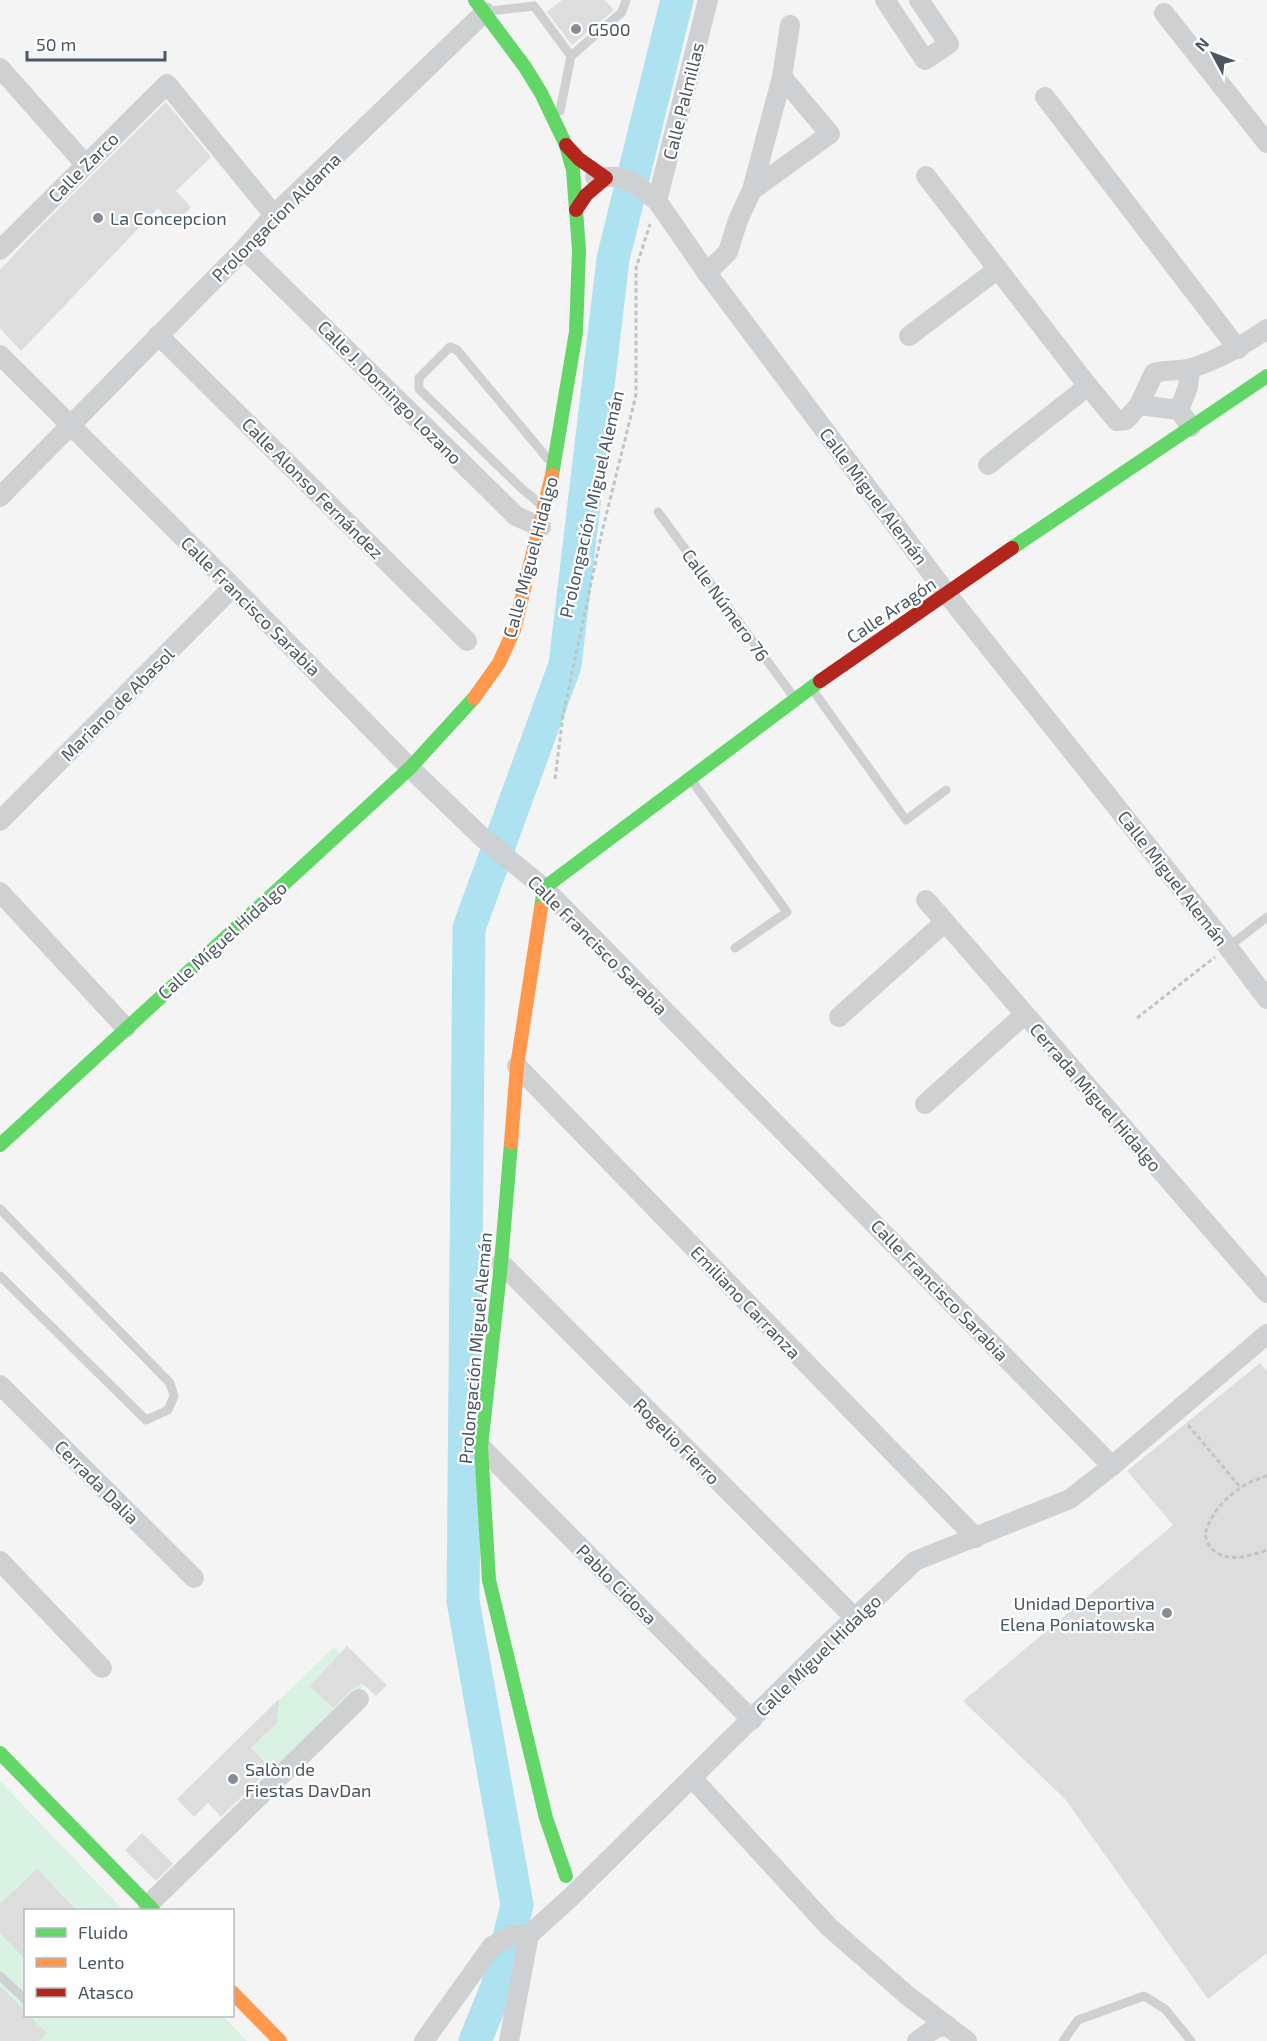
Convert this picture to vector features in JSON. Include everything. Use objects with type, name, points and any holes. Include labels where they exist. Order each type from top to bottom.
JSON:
[{"type":"street","name":"Calle Palmillas","points":[[650,195],[708,0]]},
{"type":"street","points":[[885,0],[925,60],[949,44],[919,0]]},
{"type":"street","name":"Calle Míguel Hidalgo","points":[[0,1145],[410,768],[473,700],[499,663],[514,630],[546,508],[554,466],[576,332],[579,250],[573,170],[566,145],[541,93],[525,67],[480,6]]},
{"type":"street","name":"Prolongacion Aldama","points":[[0,497],[480,6]]},
{"type":"street","points":[[1164,13],[1267,144]]},
{"type":"street","points":[[707,273],[728,252],[738,220],[752,190],[782,77],[790,25]]},
{"type":"street","points":[[0,68],[85,164]]},
{"type":"street","points":[[752,190],[830,134],[782,77]]},
{"type":"street","name":"Calle Zarco","points":[[0,250],[167,84],[274,215]]},
{"type":"street","points":[[1045,97],[1238,349]]},
{"type":"street","points":[[566,145],[579,159],[611,178]]},
{"type":"street","points":[[573,170],[582,174],[631,181],[650,195]]},
{"type":"street","points":[[926,177],[1117,420],[1126,420],[1139,405],[1154,373],[1163,370],[1190,369],[1238,349],[1267,329]]},
{"type":"street","points":[[576,210],[586,195],[611,178]]},
{"type":"street","name":"Calle Miguel Alemán","points":[[650,195],[947,594],[1267,999]]},
{"type":"street","name":"Calle J. Domingo Lozano","points":[[244,249],[516,516],[541,528]]},
{"type":"street","points":[[909,336],[998,269]]},
{"type":"street","name":"Calle Alonso Fernández","points":[[158,335],[467,641]]},
{"type":"street","name":"Calle Francisco Sarabia","points":[[0,355],[233,587],[410,768],[484,839],[537,882],[1112,1466]]},
{"type":"street","points":[[1179,410],[1188,387],[1190,369]]},
{"type":"street","name":"Calle Aragón","points":[[537,882],[690,778],[794,698],[1267,376]]},
{"type":"street","points":[[988,465],[1088,386]]},
{"type":"street","points":[[1139,405],[1179,410],[1191,427]]},
{"type":"street","name":"Mariano de Abasol","points":[[0,821],[233,587]]},
{"type":"street","name":"Prolongación Miguel Alemán","points":[[537,882],[481,1447],[489,1580],[546,1818],[566,1876]]},
{"type":"street","points":[[0,892],[126,1028]]},
{"type":"street","name":"Cerrada Miguel Hidalgo","points":[[926,900],[1267,1293]]},
{"type":"street","points":[[840,1017],[945,922]]},
{"type":"street","points":[[925,1104],[1024,1015]]},
{"type":"street","name":"Emiliano Carranza","points":[[517,1066],[976,1538]]},
{"type":"street","name":"Rogelio Fierro","points":[[501,1263],[855,1618]]},
{"type":"street","name":"Calle Míguel Hidalgo","points":[[424,2041],[492,1946],[513,1938],[572,1897],[915,1561],[1070,1499],[1267,1334]]},
{"type":"street","name":"Cerrada Dalia","points":[[0,1385],[194,1578]]},
{"type":"street","name":"Pablo Cidosa","points":[[481,1447],[752,1720]]},
{"type":"street","points":[[0,1561],[102,1668]]},
{"type":"street","points":[[0,1753],[150,1908],[359,1699]]},
{"type":"street","points":[[693,1779],[829,1927],[908,1996],[967,2041]]},
{"type":"street","points":[[509,2041],[513,1938]]},
{"type":"street","points":[[234,1994],[280,2041]]},
{"type":"street","points":[[917,2041],[934,2029],[947,2025]]},
{"type":"lane","points":[[557,125],[571,56],[622,12],[626,0]]},
{"type":"lane","points":[[480,6],[538,3],[571,56]]},
{"type":"lane","points":[[546,508],[521,488],[419,389],[419,378],[450,347],[458,350],[533,444],[554,466]]},
{"type":"lane","name":"Calle Número 76","points":[[658,512],[794,698]]},
{"type":"lane","points":[[811,687],[906,820],[946,790]]},
{"type":"lane","points":[[690,778],[787,912],[735,948]]},
{"type":"lane","points":[[1228,947],[1267,917]]},
{"type":"lane","points":[[0,1209],[170,1383],[174,1396],[168,1410],[146,1420],[0,1276]]},
{"type":"lane","points":[[0,1976],[24,1998]]},
{"type":"lane","points":[[1064,2041],[1077,2020],[1143,1996],[1165,2009],[1191,2041]]},
{"type":"path","name":"Prolongación Miguel Alemán","points":[[555,778],[565,704],[602,532],[636,395],[636,268],[650,195]]},
{"type":"path","points":[[1137,1017],[1228,947]]},
{"type":"path","points":[[1177,1411],[1241,1488]]},
{"type":"path","points":[[1267,1476],[1251,1480],[1226,1501],[1208,1521],[1204,1534],[1211,1548],[1226,1556],[1243,1558],[1267,1550]]},
{"type":"green space","points":[[334,1647],[369,1681],[275,1773],[251,1748],[277,1723],[278,1712],[273,1706]]},
{"type":"green space","points":[[0,1781],[122,1909],[24,1909],[24,2017],[224,2017],[247,2041],[0,2041]]},
{"type":"building","name":"G500","points":[[562,0],[605,0],[614,10],[572,45],[547,12]]},
{"type":"building","name":"La Concepcion","points":[[166,102],[211,157],[176,191],[191,207],[174,227],[158,208],[21,351],[0,328],[0,270]]},
{"type":"building","name":"Unidad Deportiva Elena Poniatowska","points":[[1260,1363],[1267,1371],[1267,1953],[1208,1999],[1065,1799],[963,1701],[1173,1525],[1127,1471]]},
{"type":"building","points":[[347,1646],[387,1685],[376,1696],[362,1683],[351,1690],[333,1708],[310,1686]]},
{"type":"building","name":"Salòn de Fiestas DavDan","points":[[279,1699],[277,1723],[251,1748],[271,1768],[221,1817],[208,1803],[194,1817],[177,1799]]},
{"type":"building","points":[[142,1833],[173,1864],[156,1881],[125,1850]]},
{"type":"building","points":[[37,1869],[75,1909],[24,1909],[24,1958],[0,1933],[0,1904]]},
{"type":"building","points":[[0,1986],[24,2010],[24,2017],[30,2017],[47,2033],[39,2041],[0,2041]]},
{"type":"waterway","points":[[475,2041],[497,1987],[517,1905],[463,1601],[469,928],[565,665],[613,259],[677,0]]},
{"type":"traffic: fast","points":[[475,0],[525,67],[541,93],[566,145],[573,170],[579,250],[576,332],[552,475]]},
{"type":"traffic: fast","points":[[1012,548],[1267,376]]},
{"type":"traffic: fast","points":[[541,908],[544,888],[820,681]]},
{"type":"traffic: fast","points":[[0,1145],[410,768],[474,698]]},
{"type":"traffic: fast","points":[[511,1143],[501,1263],[481,1447],[489,1580],[546,1818],[566,1876]]},
{"type":"traffic: fast","points":[[0,1753],[152,1909]]},
{"type":"traffic: slow","points":[[474,698],[499,663],[514,630],[552,475]]},
{"type":"traffic: slow","points":[[511,1143],[517,1066],[541,908]]},
{"type":"traffic: slow","points":[[234,1994],[280,2041]]},
{"type":"traffic: jam","points":[[566,145],[579,159],[606,178],[586,195],[576,210]]},
{"type":"traffic: jam","points":[[820,681],[1012,548]]},
{"type":"place","name":"G500","points":[[576,29]]},
{"type":"place","name":"La Concepcion","points":[[98,218]]},
{"type":"place","name":"Unidad Deportiva Elena Poniatowska","points":[[1167,1613]]},
{"type":"place","name":"Salòn de Fiestas DavDan","points":[[233,1779]]}]
